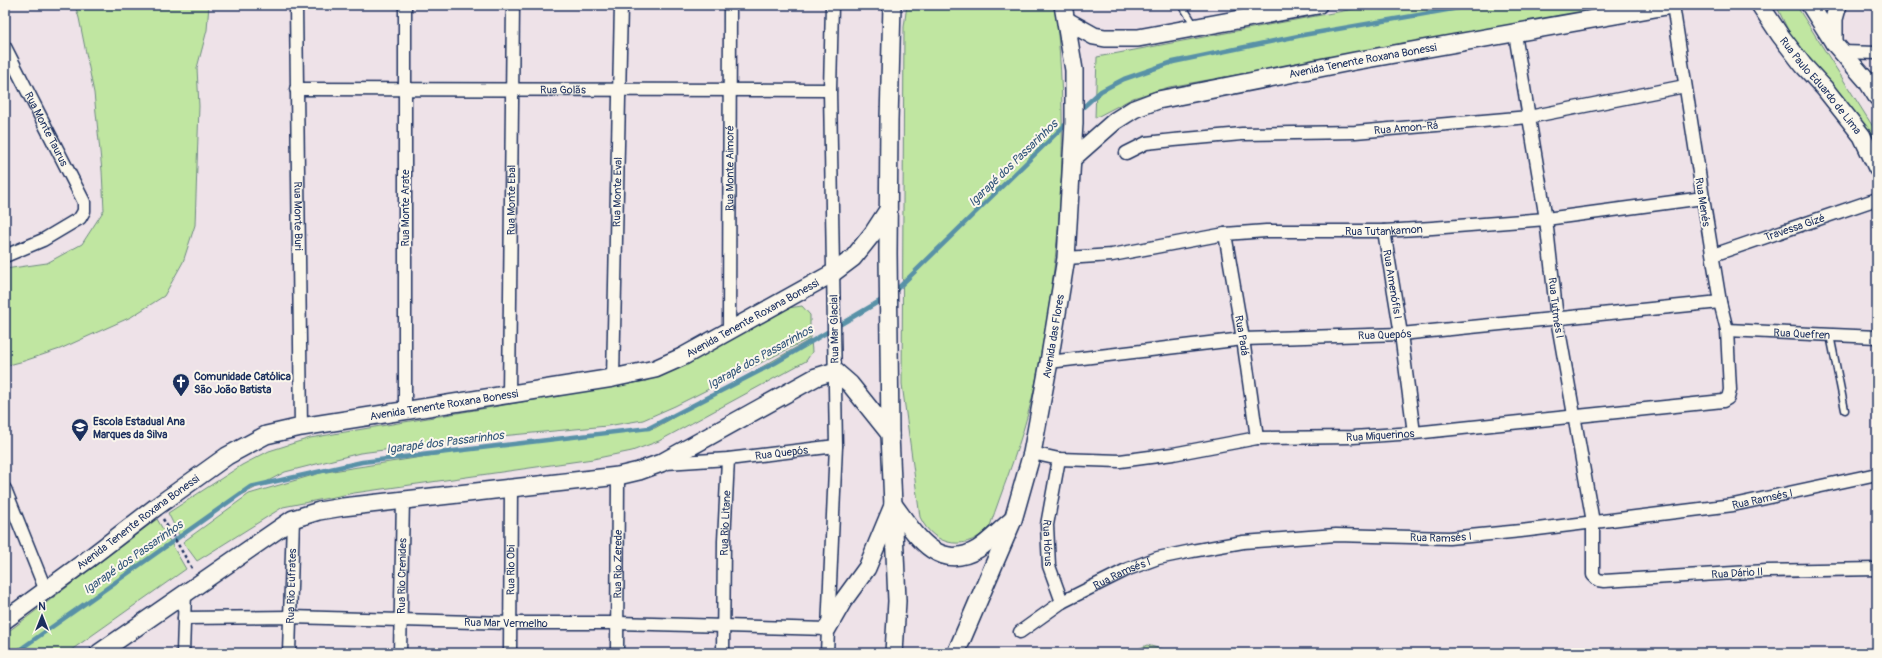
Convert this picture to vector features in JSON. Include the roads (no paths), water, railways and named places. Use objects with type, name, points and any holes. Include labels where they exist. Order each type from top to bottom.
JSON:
[{"type":"street","name":"Rua Monte Buri","points":[[296,5],[300,427]]},
{"type":"street","name":"Rua Monte Arate","points":[[405,412],[406,5]]},
{"type":"street","name":"Rua Monte Ebal","points":[[509,395],[513,5]]},
{"type":"street","name":"Rua Monte Eval","points":[[613,378],[621,5]]},
{"type":"street","name":"Rua Monte Aimoré","points":[[729,332],[730,5]]},
{"type":"street","name":"Rua Mar Glacial","points":[[827,653],[836,446],[830,90],[832,5]]},
{"type":"street","points":[[892,5],[888,210],[888,326],[890,434],[897,601],[894,653]]},
{"type":"street","points":[[1065,13],[1094,36],[1105,38],[1138,38],[1318,5]]},
{"type":"street","name":"Avenida Tenente Roxana Bonessi","points":[[1072,159],[1115,120],[1134,109],[1158,100],[1355,61],[1515,34],[1672,5]]},
{"type":"street","name":"Rua Menés","points":[[1672,5],[1702,198],[1720,302],[1727,330],[1730,390],[1728,398]]},
{"type":"street","name":"Rua Paulo Eduardo de Lima","points":[[1760,5],[1780,35],[1803,65],[1825,89],[1862,136],[1877,168]]},
{"type":"street","points":[[1810,5],[1838,47],[1867,81],[1877,97]]},
{"type":"street","points":[[1838,5],[1834,19],[1838,47]]},
{"type":"street","name":"Avenida das Flores","points":[[956,653],[1013,520],[1032,453],[1049,362],[1066,258],[1074,123],[1074,70],[1065,13]]},
{"type":"street","name":"Rua Tutmés I","points":[[1515,34],[1546,219],[1557,319],[1593,522],[1593,575],[1598,580]]},
{"type":"street","points":[[1838,47],[1877,53]]},
{"type":"street","name":"Rua Monte Taurus","points":[[5,256],[43,240],[80,218],[84,211],[84,202],[6,52]]},
{"type":"street","name":"Rua Amon-Rá","points":[[1126,153],[1146,143],[1242,134],[1355,132],[1529,117],[1685,86]]},
{"type":"street","name":"Rua Golãs","points":[[296,89],[513,88],[830,90]]},
{"type":"street","name":"Rua Tutankamon","points":[[1066,258],[1112,254],[1226,234],[1266,231],[1384,231],[1546,219],[1702,198]]},
{"type":"street","name":"Travessa Gizé","points":[[1713,256],[1877,199]]},
{"type":"street","name":"Avenida Tenente Roxana Bonessi","points":[[5,620],[156,506],[227,456],[266,435],[300,427],[405,412],[613,378],[655,369],[682,357],[729,332],[833,273],[853,258],[873,233],[888,210]]},
{"type":"street","name":"Rua Amenófis I","points":[[1384,231],[1401,334],[1414,433]]},
{"type":"street","name":"Rua Padá","points":[[1226,234],[1257,438]]},
{"type":"street","name":"Rua Quepós","points":[[1049,362],[1243,339],[1401,334],[1720,302]]},
{"type":"street","name":"Rua Quefren","points":[[1727,330],[1877,337]]},
{"type":"street","points":[[99,653],[185,592],[293,519],[319,511],[403,499],[618,476],[639,471],[661,463],[816,377],[835,371],[850,384],[890,434]]},
{"type":"street","name":"Rua Miquerinos","points":[[1032,453],[1059,459],[1112,461],[1141,458],[1257,438],[1354,437],[1414,433],[1723,401],[1728,398]]},
{"type":"street","name":"Rua Quepós","points":[[728,459],[836,446]]},
{"type":"street","points":[[661,463],[728,459]]},
{"type":"street","name":"Rua Rio Litane","points":[[723,653],[724,541],[728,459]]},
{"type":"street","name":"Rua Hórus","points":[[1059,459],[1046,525],[1049,566],[1062,602]]},
{"type":"street","name":"Rua Ramsés I","points":[[1020,632],[1062,602],[1128,569],[1158,558],[1243,542],[1336,535],[1449,538],[1733,505],[1877,474]]},
{"type":"street","name":"Rua Rio Zerede","points":[[617,653],[618,476]]},
{"type":"street","name":"Rua Rio Obi","points":[[510,653],[511,487]]},
{"type":"street","points":[[5,488],[46,590]]},
{"type":"street","name":"Rua Rio Crenides","points":[[400,653],[403,499]]},
{"type":"street","points":[[893,504],[917,536],[930,550],[948,556],[965,555],[978,549],[1013,520]]},
{"type":"street","points":[[827,629],[843,601],[867,568],[893,504]]},
{"type":"street","name":"Rua Rio Eufrates","points":[[290,653],[293,519]]},
{"type":"street","name":"Rua Dário II","points":[[1598,580],[1604,582],[1766,572],[1877,569]]},
{"type":"street","points":[[183,653],[185,592]]},
{"type":"street","name":"Rua Mar Vermelho","points":[[184,618],[290,617],[511,623],[618,623],[827,629]]},
{"type":"lane","points":[[1182,5],[1196,28]]},
{"type":"lane","points":[[1830,335],[1845,410]]},
{"type":"waterway","name":"Igarapé dos Passarinhos","points":[[1079,111],[1101,91],[1124,79],[1173,62],[1303,35],[1476,5]]},
{"type":"waterway","name":"Igarapé dos Passarinhos","points":[[893,293],[1069,121]]},
{"type":"waterway","name":"Igarapé dos Passarinhos","points":[[15,653],[250,487],[362,462],[649,428],[775,363],[885,298]]},
{"type":"place","name":"Comunidade Católica São João Batista","points":[[181,397]]},
{"type":"place","name":"Escola Estadual Ana Marques da Silva","points":[[80,442]]}]
